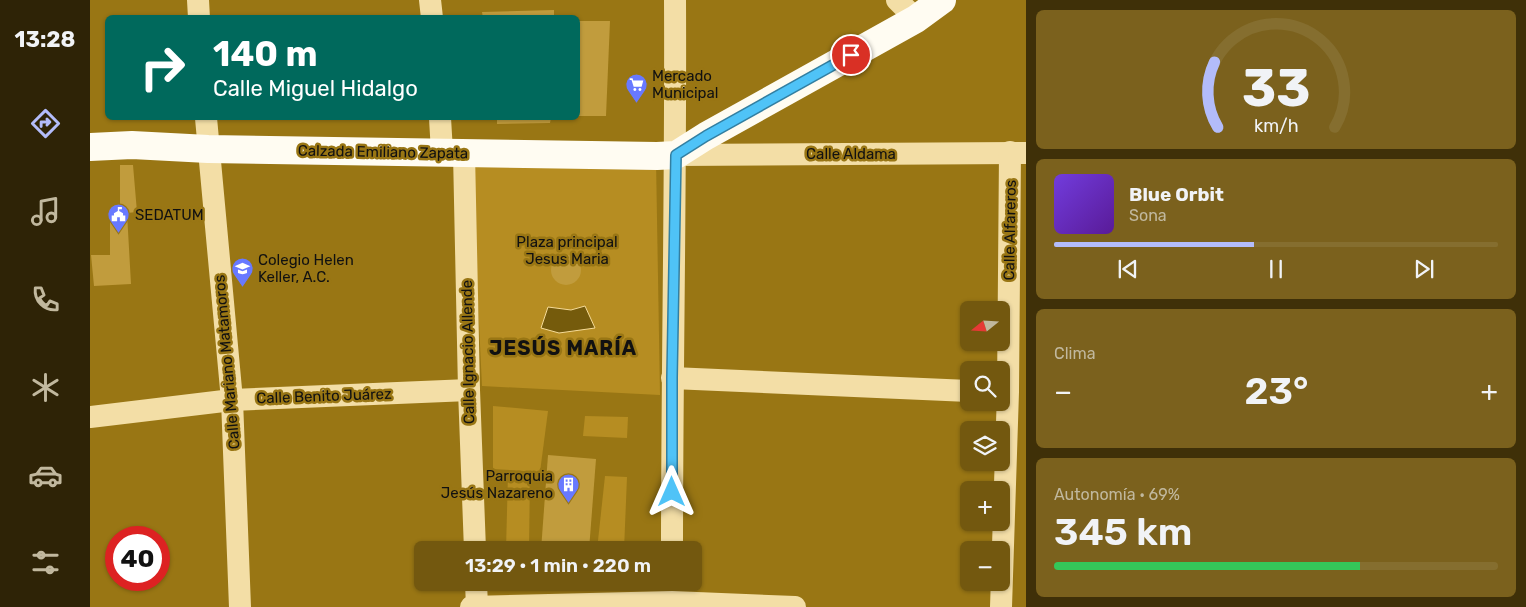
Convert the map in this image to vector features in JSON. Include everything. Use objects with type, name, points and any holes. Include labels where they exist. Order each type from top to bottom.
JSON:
[{"type":"main road","points":[[676,155],[916,19],[942,0]]},
{"type":"main road","name":"Calzada Emiliano Zapata","points":[[90,147],[132,145],[208,149],[676,155]]},
{"type":"street","points":[[198,0],[199,15]]},
{"type":"street","points":[[430,0],[432,15]]},
{"type":"street","points":[[672,541],[672,378],[676,155],[675,0]]},
{"type":"street","points":[[897,0],[916,19]]},
{"type":"street","name":"Calle Mariano Matamoros","points":[[206,120],[232,400],[240,607]]},
{"type":"street","name":"Calle Ignacio Allende","points":[[441,120],[453,153],[469,390],[475,541]]},
{"type":"street","name":"Calle Aldama","points":[[676,155],[1018,152]]},
{"type":"street","name":"Calle Alfareros","points":[[1001,607],[1012,392],[1018,152]]},
{"type":"street","points":[[672,378],[960,390]]},
{"type":"street","name":"Calle Benito Juárez","points":[[90,417],[232,400],[469,390]]},
{"type":"street","points":[[476,591],[475,607],[672,597],[795,607]]},
{"type":"green space","name":"Plaza principal Jesus Maria","points":[[471,156],[656,160],[660,395],[482,386]]},
{"type":"green space","points":[[493,406],[548,411],[540,472],[493,469]]},
{"type":"green space","points":[[585,416],[628,417],[627,438],[583,436]]},
{"type":"green space","points":[[508,473],[530,473],[529,541],[506,541]]},
{"type":"green space","points":[[605,476],[627,477],[624,541],[598,541]]},
{"type":"shaded area","points":[[585,306],[595,328],[559,333],[541,328],[548,307],[571,310]]},
{"type":"building","points":[[554,10],[554,15],[482,15],[482,12]]},
{"type":"building","points":[[580,21],[610,21],[606,116],[580,116]]},
{"type":"building","points":[[497,120],[551,120],[550,123],[497,124]]},
{"type":"building","name":"SEDATUM","points":[[120,165],[133,165],[137,212],[127,213],[131,284],[94,286],[91,255],[110,255],[110,211],[120,211]]},
{"type":"building","points":[[566,255],[572,256],[580,264],[580,276],[572,284],[566,285],[560,284],[552,276],[551,270],[552,264],[560,256]]},
{"type":"building","name":"Parroquia Jesús Nazareno","points":[[548,455],[596,459],[590,541],[542,541]]},
{"type":"place","name":"Mercado Municipal","points":[[636,104]]},
{"type":"place","name":"SEDATUM","points":[[119,234]]},
{"type":"place","name":"Colegio Helen Keller, A.C.","points":[[242,288]]},
{"type":"place","name":"Parroquia Jesús Nazareno","points":[[569,504]]},
{"type":"district","name":"JESÚS MARÍA","points":[[563,348]]},
{"type":"route","points":[[672,492],[676,155],[706,136],[851,55]]}]
